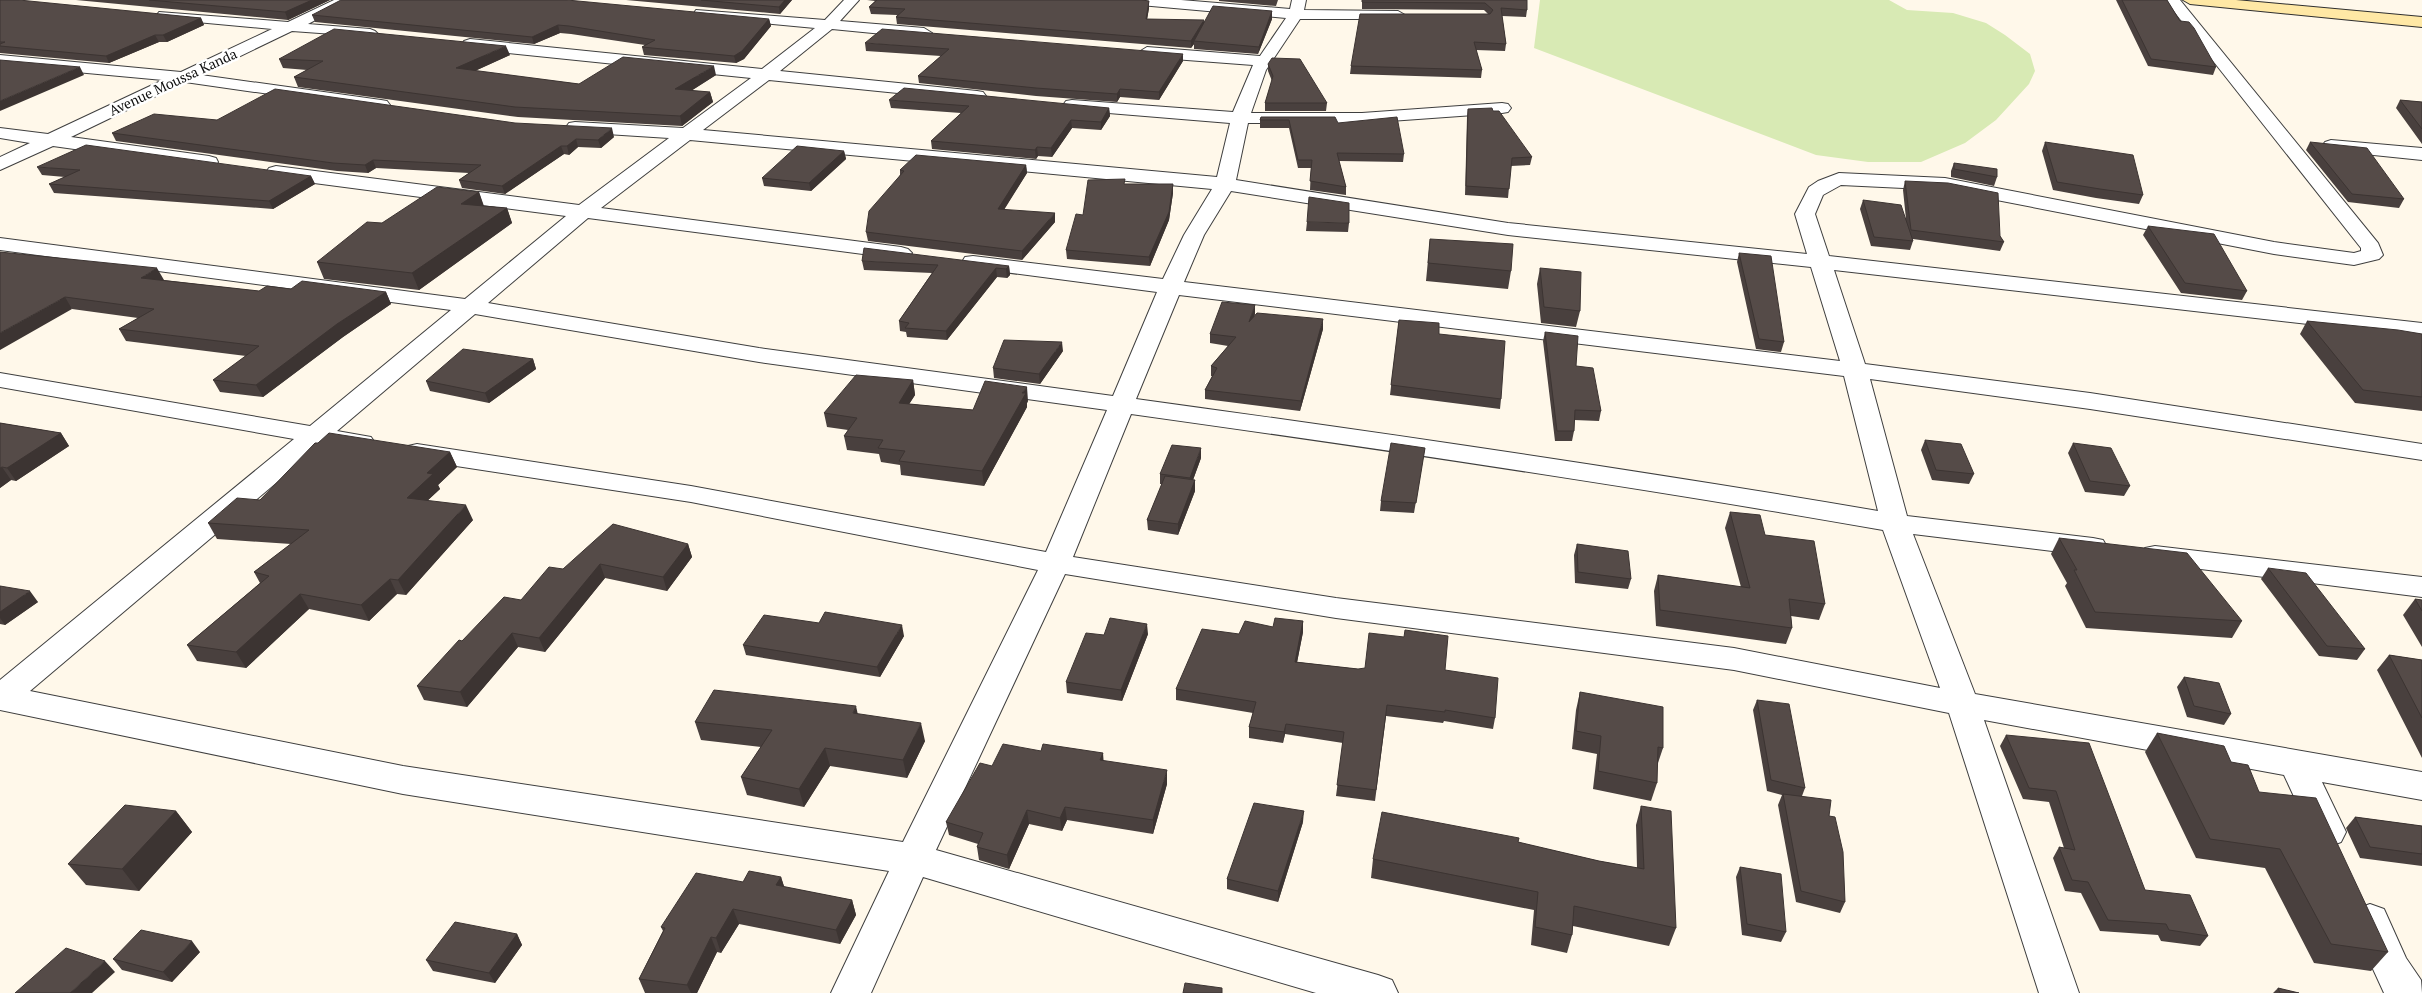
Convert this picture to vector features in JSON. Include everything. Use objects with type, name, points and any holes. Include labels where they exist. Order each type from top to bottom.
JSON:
[{"type":"street","name":"Avenue Moussa Kanda","points":[[0,164],[346,0]]},
{"type":"street","points":[[0,697],[468,306],[582,213],[766,74],[828,24],[852,0]]},
{"type":"street","points":[[1130,0],[1297,7],[1415,15]]},
{"type":"street","points":[[2059,993],[1962,704],[1896,523],[1855,370],[1822,262],[1805,214],[1813,192],[1825,184],[1839,179],[1945,184],[2274,248],[2354,259],[2372,255],[2371,246],[2303,143],[2172,0]]},
{"type":"street","points":[[2190,0],[2422,22]]},
{"type":"street","points":[[851,993],[913,859],[1056,563],[1120,404],[1194,235],[1225,184],[1240,118],[1262,60],[1297,7]]},
{"type":"street","points":[[685,11],[938,34]]},
{"type":"street","points":[[145,14],[387,35]]},
{"type":"street","points":[[453,42],[888,85],[996,98]]},
{"type":"street","points":[[1135,51],[1262,60]]},
{"type":"street","points":[[0,60],[182,77],[398,107]]},
{"type":"street","points":[[1056,104],[1240,118],[1362,118],[1502,108]]},
{"type":"street","points":[[558,126],[686,134],[1225,184],[1508,229],[1822,262],[2422,330]]},
{"type":"street","points":[[0,133],[582,213],[918,255]]},
{"type":"street","points":[[2303,143],[2422,154]]},
{"type":"street","points":[[0,244],[468,306],[759,355],[1120,404],[1717,492],[1896,523],[2422,587]]},
{"type":"street","points":[[957,260],[1478,326],[1855,370],[2090,401],[2422,452]]},
{"type":"street","points":[[0,380],[315,435],[691,494],[1056,563],[1336,608],[1734,659],[1962,704],[2422,786]]},
{"type":"street","points":[[0,697],[404,780],[913,859],[1378,993]]},
{"type":"street","points":[[2296,763],[2392,970],[2407,993]]},
{"type":"green space","points":[[1540,0],[1889,0],[1907,10],[1953,13],[1986,23],[2030,54],[2035,71],[2029,84],[1996,120],[1965,143],[1921,162],[1868,162],[1816,155],[1534,48]]},
{"type":"building","points":[[0,0],[19,0],[201,18],[163,35],[155,35],[106,56],[0,46],[0,44],[5,42],[0,42]]},
{"type":"building","points":[[149,0],[312,0],[285,12]]},
{"type":"building","points":[[341,0],[567,0],[769,19],[742,51],[734,56],[642,47],[655,40],[569,26],[558,25],[532,37],[312,15]]},
{"type":"building","points":[[701,0],[785,0],[779,7]]},
{"type":"building","points":[[877,0],[1142,0],[1149,1],[1146,19],[1204,20],[1191,41],[896,17],[905,9],[869,7]]},
{"type":"building","points":[[1362,0],[1527,0],[1527,10],[1501,8],[1506,44],[1474,42],[1482,70],[1351,66],[1360,14],[1490,14],[1493,10],[1485,3],[1362,2]]},
{"type":"building","points":[[2122,0],[2167,0],[2180,21],[2189,22],[2194,28],[2216,67],[2151,59]]},
{"type":"building","points":[[1213,6],[1272,11],[1259,47],[1194,41]]},
{"type":"building","points":[[334,29],[506,46],[456,68],[579,84],[623,57],[714,66],[675,89],[710,92],[680,116],[515,107],[294,77],[323,61],[279,59]]},
{"type":"building","points":[[882,29],[1183,54],[1159,92],[1120,89],[1117,94],[1036,88],[918,76],[949,49],[865,43]]},
{"type":"building","points":[[1272,58],[1300,59],[1327,103],[1265,103],[1273,76],[1268,64]]},
{"type":"building","points":[[0,60],[80,67],[0,101]]},
{"type":"building","points":[[904,88],[1109,108],[1101,122],[1071,120],[1051,148],[1037,147],[1035,150],[931,141],[969,106],[889,100]]},
{"type":"building","points":[[275,89],[515,123],[612,128],[598,140],[576,139],[567,146],[561,146],[502,186],[459,180],[481,165],[373,160],[365,165],[333,163],[112,133],[154,114],[217,120]]},
{"type":"building","points":[[2400,100],[2422,102],[2422,129]]},
{"type":"building","points":[[1492,108],[1493,111],[1499,111],[1532,157],[1512,158],[1509,189],[1466,186],[1468,109]]},
{"type":"building","points":[[1261,117],[1335,117],[1338,123],[1397,117],[1404,154],[1337,153],[1346,187],[1310,181],[1312,160],[1298,160],[1289,120],[1260,120]]},
{"type":"building","points":[[2045,142],[2133,155],[2143,195],[2057,182]]},
{"type":"building","points":[[2310,142],[2367,148],[2404,199],[2352,194]]},
{"type":"building","points":[[86,145],[311,176],[269,201],[49,184],[80,170],[37,167]]},
{"type":"building","points":[[797,146],[844,151],[809,183],[762,178]]},
{"type":"building","points":[[916,155],[1026,165],[998,209],[1055,213],[1022,251],[866,232],[869,211],[904,171],[900,170]]},
{"type":"building","points":[[1954,163],[1997,169],[1997,177],[1954,169]]},
{"type":"building","points":[[1125,179],[1124,184],[1173,184],[1169,212],[1149,257],[1066,250],[1076,214],[1083,215],[1088,180]]},
{"type":"building","points":[[1905,181],[1948,183],[1998,193],[2000,236],[2004,242],[1911,230]]},
{"type":"building","points":[[437,187],[479,192],[461,204],[507,208],[412,273],[317,262],[367,222],[382,223]]},
{"type":"building","points":[[1309,197],[1349,203],[1349,223],[1307,222]]},
{"type":"building","points":[[1863,200],[1901,205],[1913,241],[1874,237]]},
{"type":"building","points":[[2148,226],[2214,234],[2247,291],[2185,283]]},
{"type":"building","points":[[1430,239],[1513,244],[1511,271],[1428,263]]},
{"type":"building","points":[[864,248],[1009,266],[1006,269],[996,268],[946,331],[905,328],[909,323],[899,321],[938,265],[862,261]]},
{"type":"building","points":[[0,252],[157,268],[141,278],[259,291],[267,286],[291,289],[302,281],[386,292],[337,324],[256,385],[213,380],[259,346],[119,329],[154,309],[65,297],[0,333]]},
{"type":"building","points":[[1739,253],[1771,256],[1784,342],[1759,339]]},
{"type":"building","points":[[1540,268],[1581,272],[1580,311],[1544,307]]},
{"type":"building","points":[[1222,302],[1255,305],[1249,322],[1257,313],[1323,319],[1301,401],[1205,390],[1217,368],[1211,366],[1236,337],[1210,334]]},
{"type":"building","points":[[1399,320],[1439,323],[1439,334],[1505,341],[1501,399],[1391,385]]},
{"type":"building","points":[[2307,321],[2422,334],[2422,397],[2363,390]]},
{"type":"building","points":[[1545,332],[1578,336],[1576,366],[1593,368],[1601,411],[1575,410],[1574,431],[1557,431]]},
{"type":"building","points":[[1004,340],[1062,342],[1039,374],[993,368]]},
{"type":"building","points":[[463,349],[533,359],[485,393],[426,381]]},
{"type":"building","points":[[856,375],[913,380],[899,403],[973,410],[985,381],[1027,387],[1022,393],[1026,393],[982,471],[899,461],[905,451],[878,448],[883,440],[844,436],[857,418],[824,413]]},
{"type":"building","points":[[0,423],[61,433],[7,468],[0,468]]},
{"type":"building","points":[[329,433],[450,452],[427,473],[433,474],[407,498],[466,505],[398,580],[390,579],[361,605],[300,594],[236,652],[187,645],[269,576],[254,572],[309,530],[208,523],[237,498],[260,500],[315,443],[318,443]]},
{"type":"building","points":[[1925,440],[1961,444],[1974,474],[1936,470]]},
{"type":"building","points":[[1391,443],[1425,448],[1416,503],[1381,501]]},
{"type":"building","points":[[2073,443],[2111,448],[2130,486],[2090,481]]},
{"type":"building","points":[[1172,445],[1201,448],[1190,478],[1160,474]]},
{"type":"building","points":[[1165,476],[1195,480],[1178,524],[1147,520]]},
{"type":"building","points":[[1730,512],[1760,515],[1765,535],[1814,541],[1825,604],[1789,599],[1792,628],[1660,610],[1658,575],[1750,588]]},
{"type":"building","points":[[613,524],[688,544],[663,577],[600,564],[539,638],[512,633],[460,692],[417,686],[459,640],[462,641],[504,597],[521,600],[549,567],[563,569]]},
{"type":"building","points":[[2059,538],[2187,553],[2242,621],[2095,612],[2074,570],[2077,570]]},
{"type":"building","points":[[1577,544],[1628,551],[1631,579],[1578,572]]},
{"type":"building","points":[[2268,568],[2306,573],[2365,649],[2327,646]]},
{"type":"building","points":[[0,586],[30,591],[0,612]]},
{"type":"building","points":[[2415,599],[2422,600],[2422,611]]},
{"type":"building","points":[[825,612],[902,625],[877,667],[743,645],[764,615],[819,623]]},
{"type":"building","points":[[1110,618],[1147,624],[1121,690],[1066,682],[1086,633],[1104,635]]},
{"type":"building","points":[[1275,618],[1303,621],[1295,662],[1358,669],[1365,668],[1369,633],[1404,637],[1405,630],[1448,636],[1445,670],[1498,678],[1495,718],[1445,710],[1445,712],[1387,705],[1376,790],[1337,785],[1344,732],[1286,724],[1284,732],[1249,727],[1256,702],[1176,689],[1202,629],[1239,634],[1245,621],[1273,627]]},
{"type":"building","points":[[2389,655],[2422,660],[2422,718]]},
{"type":"building","points":[[2184,677],[2219,683],[2231,714],[2194,706]]},
{"type":"building","points":[[714,690],[856,706],[853,713],[921,723],[903,760],[825,748],[799,789],[741,777],[772,730],[695,722]]},
{"type":"building","points":[[1580,692],[1663,707],[1663,748],[1658,747],[1657,783],[1598,771],[1601,736],[1576,731]]},
{"type":"building","points":[[1757,700],[1789,704],[1805,788],[1771,780]]},
{"type":"building","points":[[2157,733],[2224,746],[2231,762],[2248,765],[2259,792],[2316,798],[2388,952],[2331,944],[2280,849],[2210,839]]},
{"type":"building","points":[[2006,735],[2089,743],[2145,890],[2190,895],[2208,936],[2169,930],[2166,924],[2108,920],[2088,882],[2072,880],[2059,847],[2075,850],[2056,791],[2029,788]]},
{"type":"building","points":[[1003,744],[1041,751],[1043,744],[1103,753],[1100,760],[1167,770],[1153,820],[1065,807],[1060,818],[1027,810],[1007,855],[977,847],[983,833],[946,822],[980,763],[992,766]]},
{"type":"building","points":[[1783,794],[1831,800],[1829,816],[1835,817],[1843,852],[1845,902],[1801,891]]},
{"type":"building","points":[[1254,803],[1304,811],[1278,891],[1227,879]]},
{"type":"building","points":[[125,805],[176,811],[122,869],[68,864]]},
{"type":"building","points":[[1641,806],[1671,811],[1676,928],[1574,906],[1572,935],[1535,927],[1538,892],[1373,859],[1382,812],[1519,838],[1518,842],[1599,861],[1644,869]]},
{"type":"building","points":[[2355,817],[2422,826],[2422,854],[2370,847]]},
{"type":"building","points":[[1740,867],[1781,874],[1786,932],[1747,924]]},
{"type":"building","points":[[749,871],[781,877],[776,885],[852,900],[836,930],[733,909],[716,938],[711,937],[687,985],[639,979],[665,928],[661,927],[696,873],[743,882]]},
{"type":"building","points":[[455,922],[517,934],[489,973],[426,960]]},
{"type":"building","points":[[141,930],[192,941],[163,972],[113,959]]},
{"type":"building","points":[[66,948],[105,961],[70,993],[15,993]]},
{"type":"building","points":[[1185,983],[1222,988],[1222,993],[1183,993]]},
{"type":"building","points":[[2278,988],[2299,993],[2280,993]]}]
